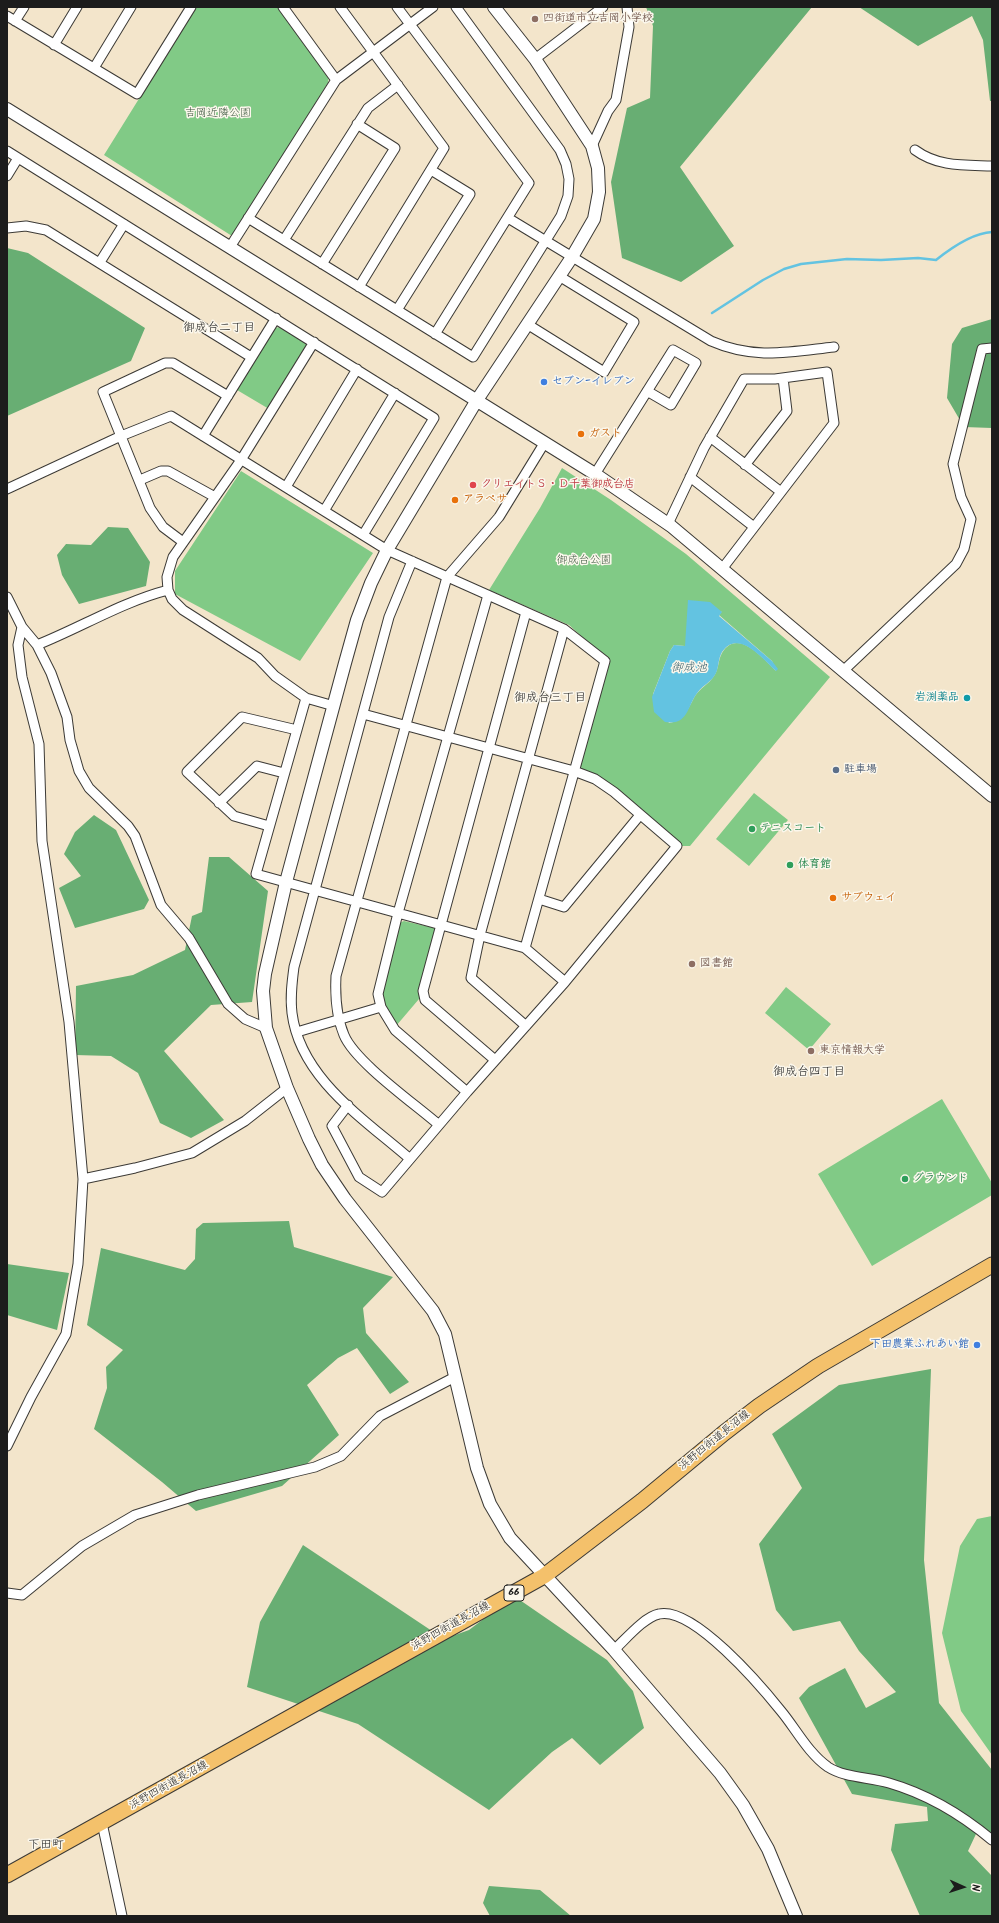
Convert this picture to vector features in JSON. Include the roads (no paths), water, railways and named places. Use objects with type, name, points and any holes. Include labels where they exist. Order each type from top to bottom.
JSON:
[{"type":"main road","name":"浜野四街道長沼線","points":[[7,1875],[544,1576],[642,1501],[759,1406],[818,1366],[992,1265]]},
{"type":"street","points":[[24,7],[11,19],[137,94],[191,7]]},
{"type":"street","points":[[54,45],[77,7]]},
{"type":"street","points":[[94,68],[131,7]]},
{"type":"street","points":[[283,7],[336,80]]},
{"type":"street","points":[[340,7],[444,148],[359,287]]},
{"type":"street","points":[[397,7],[529,183],[435,334]]},
{"type":"street","points":[[230,247],[336,80],[373,50],[433,7]]},
{"type":"street","points":[[248,218],[473,357],[561,216],[568,196],[569,179],[566,164],[554,138],[456,7]]},
{"type":"street","points":[[494,7],[535,60],[592,146],[598,168],[599,192],[594,219],[572,257],[477,400],[387,550],[371,583],[357,620],[286,882],[265,974],[263,991],[266,1028],[287,1088],[322,1165],[345,1198],[433,1310],[445,1334],[477,1468],[490,1504],[510,1538],[614,1650],[687,1732],[720,1773],[743,1805],[768,1849],[796,1916]]},
{"type":"street","points":[[535,60],[603,7]]},
{"type":"street","points":[[592,146],[608,111],[616,100],[629,27],[627,7]]},
{"type":"street","points":[[284,240],[368,108],[398,85]]},
{"type":"street","points":[[7,109],[545,442],[668,524],[844,670],[992,796]]},
{"type":"street","points":[[322,264],[395,148],[357,124]]},
{"type":"street","points":[[915,150],[933,161],[960,165],[992,166]]},
{"type":"street","points":[[7,151],[434,418],[363,535]]},
{"type":"street","points":[[7,176],[18,158]]},
{"type":"street","points":[[397,310],[470,194],[431,170]]},
{"type":"street","points":[[508,218],[711,342],[729,349],[760,354],[834,347]]},
{"type":"street","points":[[100,262],[124,224]]},
{"type":"street","points":[[7,228],[26,226],[46,230],[252,357]]},
{"type":"street","points":[[528,324],[604,372],[634,322],[559,276]]},
{"type":"street","points":[[203,436],[276,318]]},
{"type":"street","points":[[314,342],[241,460],[183,542],[169,567],[167,577],[168,590],[172,599],[183,610],[258,658],[275,676],[306,698],[334,706]]},
{"type":"street","points":[[844,670],[956,564],[964,549],[971,519],[961,497],[953,464],[982,349],[992,348]]},
{"type":"street","points":[[595,474],[647,391],[673,350],[696,363],[671,405],[647,391]]},
{"type":"street","points":[[183,542],[163,527],[156,519],[150,508],[140,480],[103,392],[165,364],[173,363],[228,396]]},
{"type":"street","points":[[286,487],[357,369]]},
{"type":"street","points":[[668,524],[710,437],[744,378],[783,378],[827,372],[834,423],[722,569]]},
{"type":"street","points":[[745,465],[787,411],[783,378]]},
{"type":"street","points":[[324,511],[396,393]]},
{"type":"street","points":[[7,489],[121,436],[171,416],[387,550],[564,629],[605,661],[525,948]]},
{"type":"street","points":[[710,437],[781,492]]},
{"type":"street","points":[[439,1124],[361,1060],[344,1037],[335,995],[336,976],[447,577],[499,517],[545,442]]},
{"type":"street","points":[[140,480],[161,471],[168,471],[215,498]]},
{"type":"street","points":[[690,477],[754,527]]},
{"type":"street","points":[[410,1159],[328,1086],[310,1063],[297,1032],[292,1013],[292,988],[294,967],[389,617],[412,561]]},
{"type":"street","points":[[38,645],[70,632],[125,604],[168,590]]},
{"type":"street","points":[[467,1092],[396,1030],[381,1007],[378,994],[398,913],[488,595]]},
{"type":"street","points":[[7,597],[22,627],[38,645],[60,695],[67,717],[70,740],[79,771],[89,788],[128,826],[135,836],[161,905],[189,938],[228,1004],[245,1019],[266,1028]]},
{"type":"street","points":[[496,1060],[425,1000],[423,996],[488,748],[526,612]]},
{"type":"street","points":[[7,1446],[31,1397],[66,1334],[78,1264],[83,1179],[69,1022],[42,841],[39,744],[22,677],[18,646],[22,627]]},
{"type":"street","points":[[526,1026],[471,978],[480,935],[564,629]]},
{"type":"street","points":[[306,698],[256,874],[525,948],[565,982]]},
{"type":"street","points":[[348,1105],[332,1126],[359,1177],[382,1192],[439,1124],[565,982],[677,846],[614,792],[595,780],[574,771],[363,714]]},
{"type":"street","points":[[269,826],[234,816],[187,772],[242,717],[297,730]]},
{"type":"street","points":[[219,803],[257,766],[284,773]]},
{"type":"street","points":[[539,899],[564,907],[640,815]]},
{"type":"street","points":[[297,1032],[339,1018],[381,1007]]},
{"type":"street","points":[[83,1179],[135,1168],[192,1153],[245,1121],[287,1088]]},
{"type":"street","points":[[7,1593],[22,1595],[82,1546],[135,1515],[198,1495],[315,1467],[341,1456],[380,1416],[455,1377]]},
{"type":"street","points":[[614,1650],[649,1618],[658,1614],[664,1613],[692,1622],[718,1643],[771,1698],[813,1753],[826,1766],[841,1773],[889,1783],[924,1796],[978,1828],[992,1840]]},
{"type":"street","points":[[102,1823],[122,1916]]},
{"type":"water","name":"御成池","points":[[688,600],[710,602],[722,612],[719,616],[772,661],[778,669],[776,671],[757,653],[743,644],[735,643],[728,645],[722,652],[714,676],[694,697],[683,718],[679,721],[665,722],[654,712],[652,697],[670,651],[674,645],[685,646]]},
{"type":"waterway","points":[[712,313],[763,280],[784,269],[801,264],[847,259],[881,260],[918,258],[936,260],[969,238],[992,232]]},
{"type":"place","name":"四街道市立吉岡小学校","points":[[535,19]]},
{"type":"place","name":"セブン-イレブン","points":[[544,382]]},
{"type":"place","name":"ガスト","points":[[581,434]]},
{"type":"place","name":"クリエイトＳ・Ｄ千葉御成台店","points":[[473,485]]},
{"type":"place","name":"アラペサ","points":[[455,500]]},
{"type":"place","name":"岩渕薬品","points":[[967,698]]},
{"type":"place","name":"駐車場","points":[[836,770]]},
{"type":"place","name":"テニスコート","points":[[752,829]]},
{"type":"place","name":"体育館","points":[[790,865]]},
{"type":"place","name":"サブウェイ","points":[[833,898]]},
{"type":"place","name":"図書館","points":[[692,964]]},
{"type":"place","name":"東京情報大学","points":[[811,1051]]},
{"type":"place","name":"グラウンド","points":[[905,1179]]},
{"type":"place","name":"下田農業ふれあい館","points":[[977,1345]]},
{"type":"district","name":"御成台二丁目","points":[[219,329]]},
{"type":"district","name":"御成台三丁目","points":[[550,699]]},
{"type":"district","name":"御成台四丁目","points":[[809,1073]]},
{"type":"district","name":"下田町","points":[[46,1846]]},
{"type":"park label","name":"吉岡近隣公園","points":[[218,114]]},
{"type":"park label","name":"御成台公園","points":[[584,561]]}]
